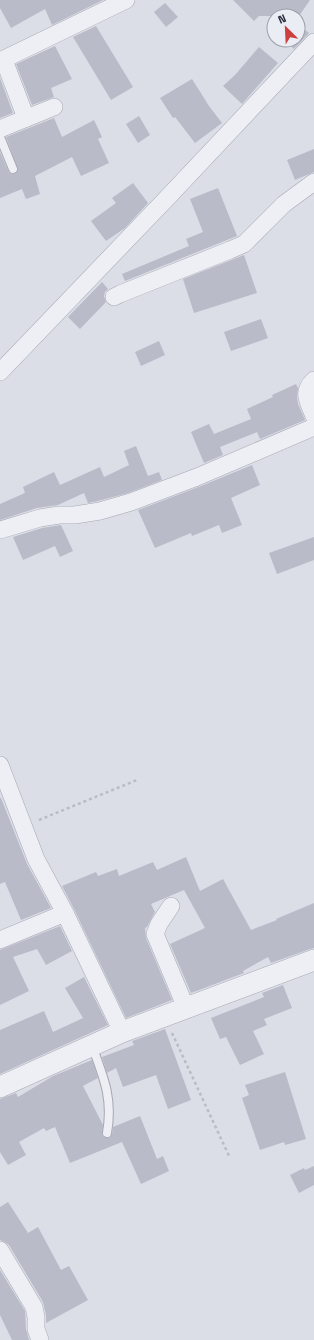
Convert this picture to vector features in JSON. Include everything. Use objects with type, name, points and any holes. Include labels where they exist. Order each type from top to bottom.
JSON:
[{"type":"street","points":[[26,118],[2,60],[126,0]]},
{"type":"street","points":[[0,372],[314,42]]},
{"type":"street","points":[[0,130],[54,107]]},
{"type":"street","points":[[114,298],[127,291],[244,244],[284,204],[314,182]]},
{"type":"street","points":[[314,380],[307,388],[306,393],[314,416]]},
{"type":"street","points":[[0,530],[40,518],[100,511],[131,502],[197,477],[314,427]]},
{"type":"street","points":[[0,765],[36,859],[65,913],[122,1032]]},
{"type":"street","points":[[170,906],[155,934],[186,1008]]},
{"type":"street","points":[[0,940],[65,913]]},
{"type":"street","points":[[0,1087],[122,1032],[314,960]]},
{"type":"street","points":[[0,1250],[34,1307],[36,1329],[40,1340]]},
{"type":"lane","points":[[0,137],[13,169]]},
{"type":"lane","points":[[92,1046],[105,1081],[110,1118],[107,1133]]},
{"type":"path","points":[[23,826],[137,780]]},
{"type":"path","points":[[164,1017],[230,1158]]},
{"type":"building","points":[[0,0],[103,0],[52,25],[45,9],[11,28],[0,8]]},
{"type":"building","points":[[233,0],[310,0],[304,8],[266,8],[266,16],[259,16],[254,21]]},
{"type":"building","points":[[165,3],[178,17],[166,27],[154,12]]},
{"type":"building","points":[[96,26],[133,87],[111,100],[73,37]]},
{"type":"building","points":[[55,46],[72,79],[51,88],[54,97],[32,105],[16,64]]},
{"type":"building","points":[[259,47],[278,63],[242,104],[223,86],[235,75]]},
{"type":"building","points":[[0,78],[13,113],[0,118]]},
{"type":"building","points":[[192,79],[222,123],[195,143],[175,117],[173,118],[160,98]]},
{"type":"building","points":[[139,116],[150,135],[138,143],[126,124]]},
{"type":"building","points":[[54,118],[62,137],[94,120],[102,137],[98,139],[109,163],[81,176],[72,157],[35,176],[40,194],[26,199],[22,189],[0,198],[0,152],[9,173],[15,174],[18,169],[6,137]]},
{"type":"building","points":[[314,149],[314,172],[295,180],[287,160]]},
{"type":"building","points":[[133,183],[148,203],[125,228],[106,241],[91,221],[116,203],[112,198]]},
{"type":"building","points":[[218,188],[237,236],[125,281],[122,274],[189,246],[186,239],[203,232],[190,199]]},
{"type":"building","points":[[244,255],[257,293],[194,313],[183,279]]},
{"type":"building","points":[[102,282],[108,289],[104,296],[106,302],[80,329],[68,317]]},
{"type":"building","points":[[261,319],[268,338],[231,351],[224,332]]},
{"type":"building","points":[[159,341],[165,355],[141,366],[135,352]]},
{"type":"building","points":[[296,384],[298,388],[298,404],[305,420],[260,439],[257,432],[220,447],[223,455],[204,463],[191,432],[209,424],[214,434],[251,419],[247,409]]},
{"type":"building","points":[[136,446],[148,476],[159,472],[162,480],[128,493],[88,503],[84,493],[58,505],[37,508],[0,520],[0,504],[25,493],[23,487],[54,472],[60,485],[100,467],[104,477],[129,465],[124,451]]},
{"type":"building","points":[[252,465],[260,485],[231,498],[242,525],[222,533],[219,525],[192,536],[191,533],[155,548],[138,510]]},
{"type":"building","points":[[61,525],[73,551],[60,557],[55,546],[23,560],[13,537],[42,528]]},
{"type":"building","points":[[314,537],[314,560],[277,574],[269,553]]},
{"type":"building","points":[[0,798],[27,864],[51,908],[21,920],[5,882],[0,884]]},
{"type":"building","points":[[186,857],[200,891],[223,879],[251,930],[314,903],[314,948],[271,963],[268,957],[243,971],[244,973],[191,993],[170,944],[205,928],[184,890],[151,904],[155,912],[145,928],[146,938],[172,1000],[126,1018],[62,886],[96,872],[98,876],[117,869],[119,876],[153,862],[157,870]]},
{"type":"building","points":[[60,926],[72,951],[46,965],[37,949],[13,957],[29,991],[0,1005],[0,950]]},
{"type":"building","points":[[84,977],[108,1025],[0,1074],[0,1030],[44,1011],[53,1032],[83,1018],[65,988]]},
{"type":"building","points":[[283,985],[292,1008],[264,1019],[267,1025],[253,1031],[264,1054],[240,1065],[226,1037],[220,1039],[211,1018],[264,997],[262,993]]},
{"type":"building","points":[[165,1029],[191,1100],[168,1109],[156,1075],[123,1087],[116,1068],[107,1073],[102,1057],[134,1045],[132,1041]]},
{"type":"building","points":[[92,1060],[98,1078],[83,1086],[103,1125],[102,1135],[109,1138],[112,1134],[113,1127],[140,1116],[157,1159],[163,1156],[169,1171],[141,1184],[122,1142],[70,1163],[55,1127],[46,1131],[44,1128],[19,1142],[26,1155],[8,1165],[0,1152],[0,1099],[16,1093],[18,1097],[53,1076]]},
{"type":"building","points":[[285,1072],[306,1139],[285,1145],[284,1142],[260,1150],[242,1098],[249,1095],[245,1085]]},
{"type":"building","points":[[314,1166],[314,1185],[299,1193],[290,1175],[304,1168],[305,1170]]},
{"type":"building","points":[[8,1202],[28,1233],[38,1227],[61,1270],[69,1266],[88,1300],[46,1323],[43,1302],[9,1245],[0,1240],[0,1207]]},
{"type":"building","points":[[0,1270],[25,1311],[26,1329],[29,1340],[12,1340],[0,1315]]}]
